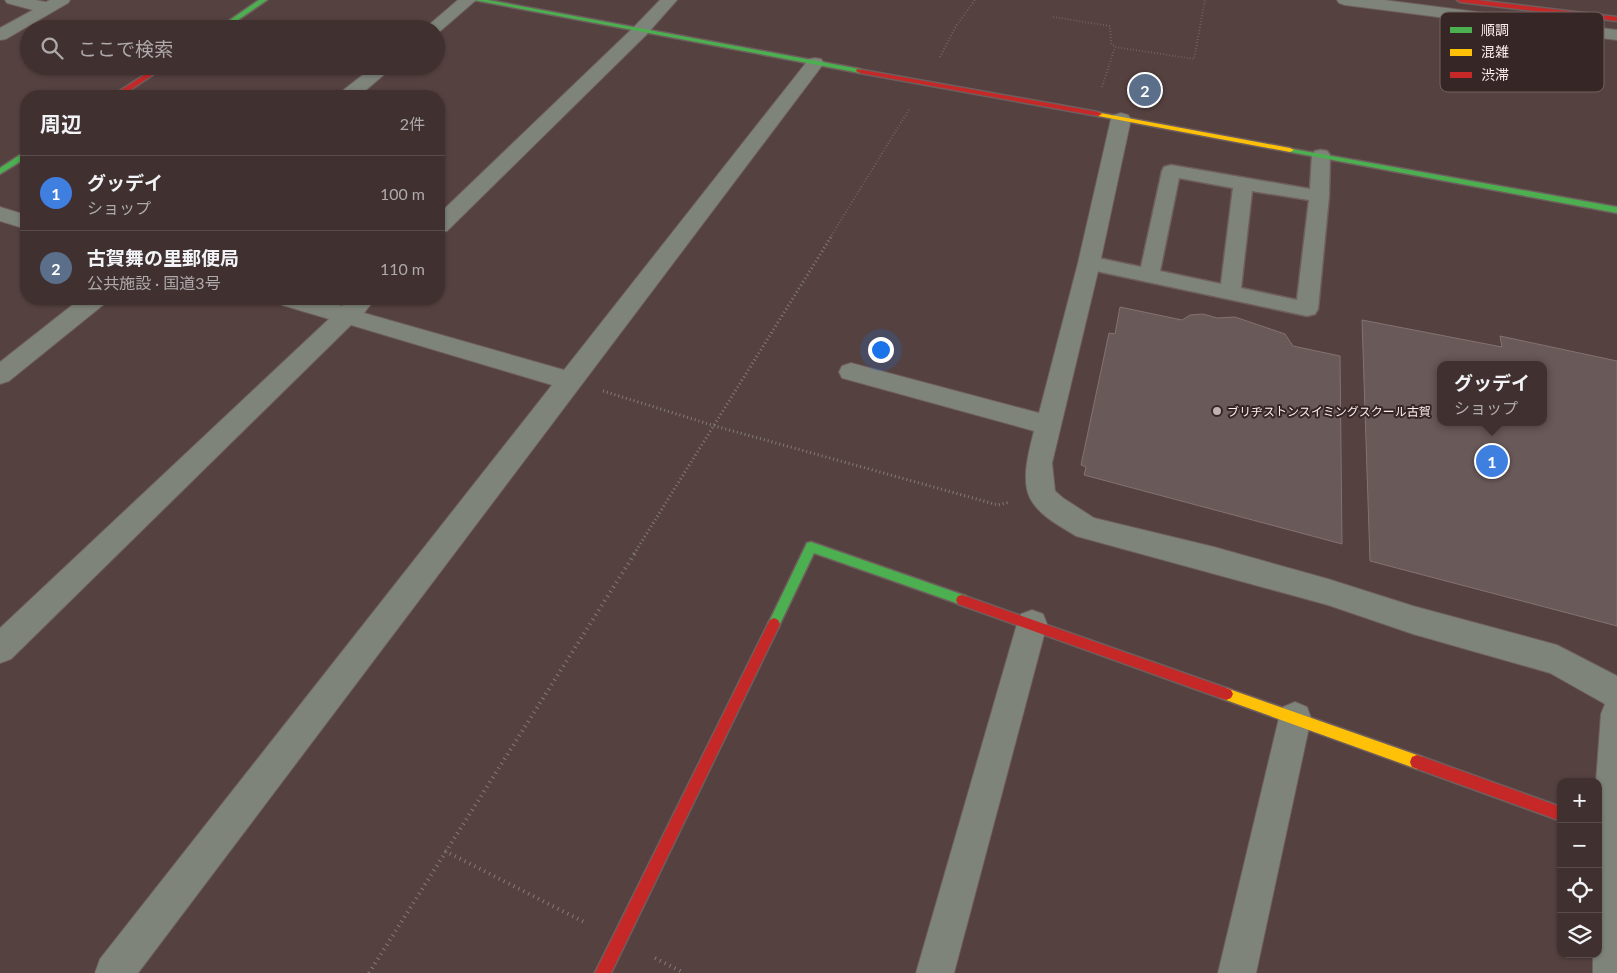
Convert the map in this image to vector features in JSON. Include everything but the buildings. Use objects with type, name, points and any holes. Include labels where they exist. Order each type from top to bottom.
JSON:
[{"type":"main road","points":[[234,20],[264,0]]},
{"type":"main road","points":[[478,0],[1617,210]]},
{"type":"main road","points":[[1460,0],[1559,12]]},
{"type":"main road","points":[[1604,17],[1617,19]]},
{"type":"main road","points":[[125,90],[148,75]]},
{"type":"main road","points":[[0,172],[20,159]]},
{"type":"main road","points":[[603,973],[811,547],[1032,624],[1557,813]]},
{"type":"street","points":[[13,0],[55,4]]},
{"type":"street","points":[[443,20],[468,0]]},
{"type":"street","points":[[445,220],[640,31],[669,0]]},
{"type":"street","points":[[1345,0],[1440,12]]},
{"type":"street","points":[[27,20],[55,4]]},
{"type":"street","points":[[0,35],[20,24]]},
{"type":"street","points":[[1604,33],[1617,35]]},
{"type":"street","points":[[114,973],[568,381],[815,63]]},
{"type":"street","points":[[355,90],[374,75]]},
{"type":"street","points":[[1121,119],[1090,263],[1039,463],[1042,495],[1052,506],[1086,528],[1214,560],[1328,592],[1413,620],[1557,660],[1617,693]]},
{"type":"street","points":[[0,214],[20,220]]},
{"type":"street","points":[[0,374],[87,305]]},
{"type":"street","points":[[339,305],[355,307],[568,381]]},
{"type":"street","points":[[0,649],[355,307]]},
{"type":"street","points":[[850,372],[1048,425]]},
{"type":"street","points":[[935,973],[1032,624]]},
{"type":"street","points":[[1612,973],[1605,830],[1617,714]]},
{"type":"street","points":[[1237,973],[1295,718]]},
{"type":"lane","points":[[1090,263],[1307,309],[1321,155]]},
{"type":"lane","points":[[1149,276],[1171,171],[1318,196]]},
{"type":"lane","points":[[1230,293],[1243,184]]},
{"type":"path","points":[[369,973],[444,851],[715,426],[925,83],[956,26],[975,0]]},
{"type":"path","points":[[1053,17],[1110,26],[1111,43],[1115,48],[1194,59],[1205,0]]},
{"type":"path","points":[[1093,114],[1115,48]]},
{"type":"path","points":[[568,381],[715,426],[998,505],[1042,495]]},
{"type":"path","points":[[444,851],[684,973]]},
{"type":"traffic: fast","points":[[234,20],[264,0]]},
{"type":"traffic: fast","points":[[477,0],[860,71]]},
{"type":"traffic: fast","points":[[1290,150],[1617,210]]},
{"type":"traffic: fast","points":[[0,172],[20,159]]},
{"type":"traffic: fast","points":[[774,624],[811,547],[962,600]]},
{"type":"traffic: slow","points":[[1098,114],[1290,150]]},
{"type":"traffic: slow","points":[[1226,694],[1417,762]]},
{"type":"traffic: jam","points":[[1460,0],[1559,12]]},
{"type":"traffic: jam","points":[[1604,17],[1617,19]]},
{"type":"traffic: jam","points":[[860,71],[1098,114]]},
{"type":"traffic: jam","points":[[125,90],[149,75]]},
{"type":"traffic: jam","points":[[962,600],[1226,694]]},
{"type":"traffic: jam","points":[[603,973],[774,624]]},
{"type":"traffic: jam","points":[[1417,762],[1557,813]]},
{"type":"place","name":"古賀舞の里郵便局","points":[[1145,90]]},
{"type":"place","name":"ブリヂストンスイミングスクール古賀","points":[[1217,411]]},
{"type":"place","name":"グッデイ","points":[[1492,461]]}]
